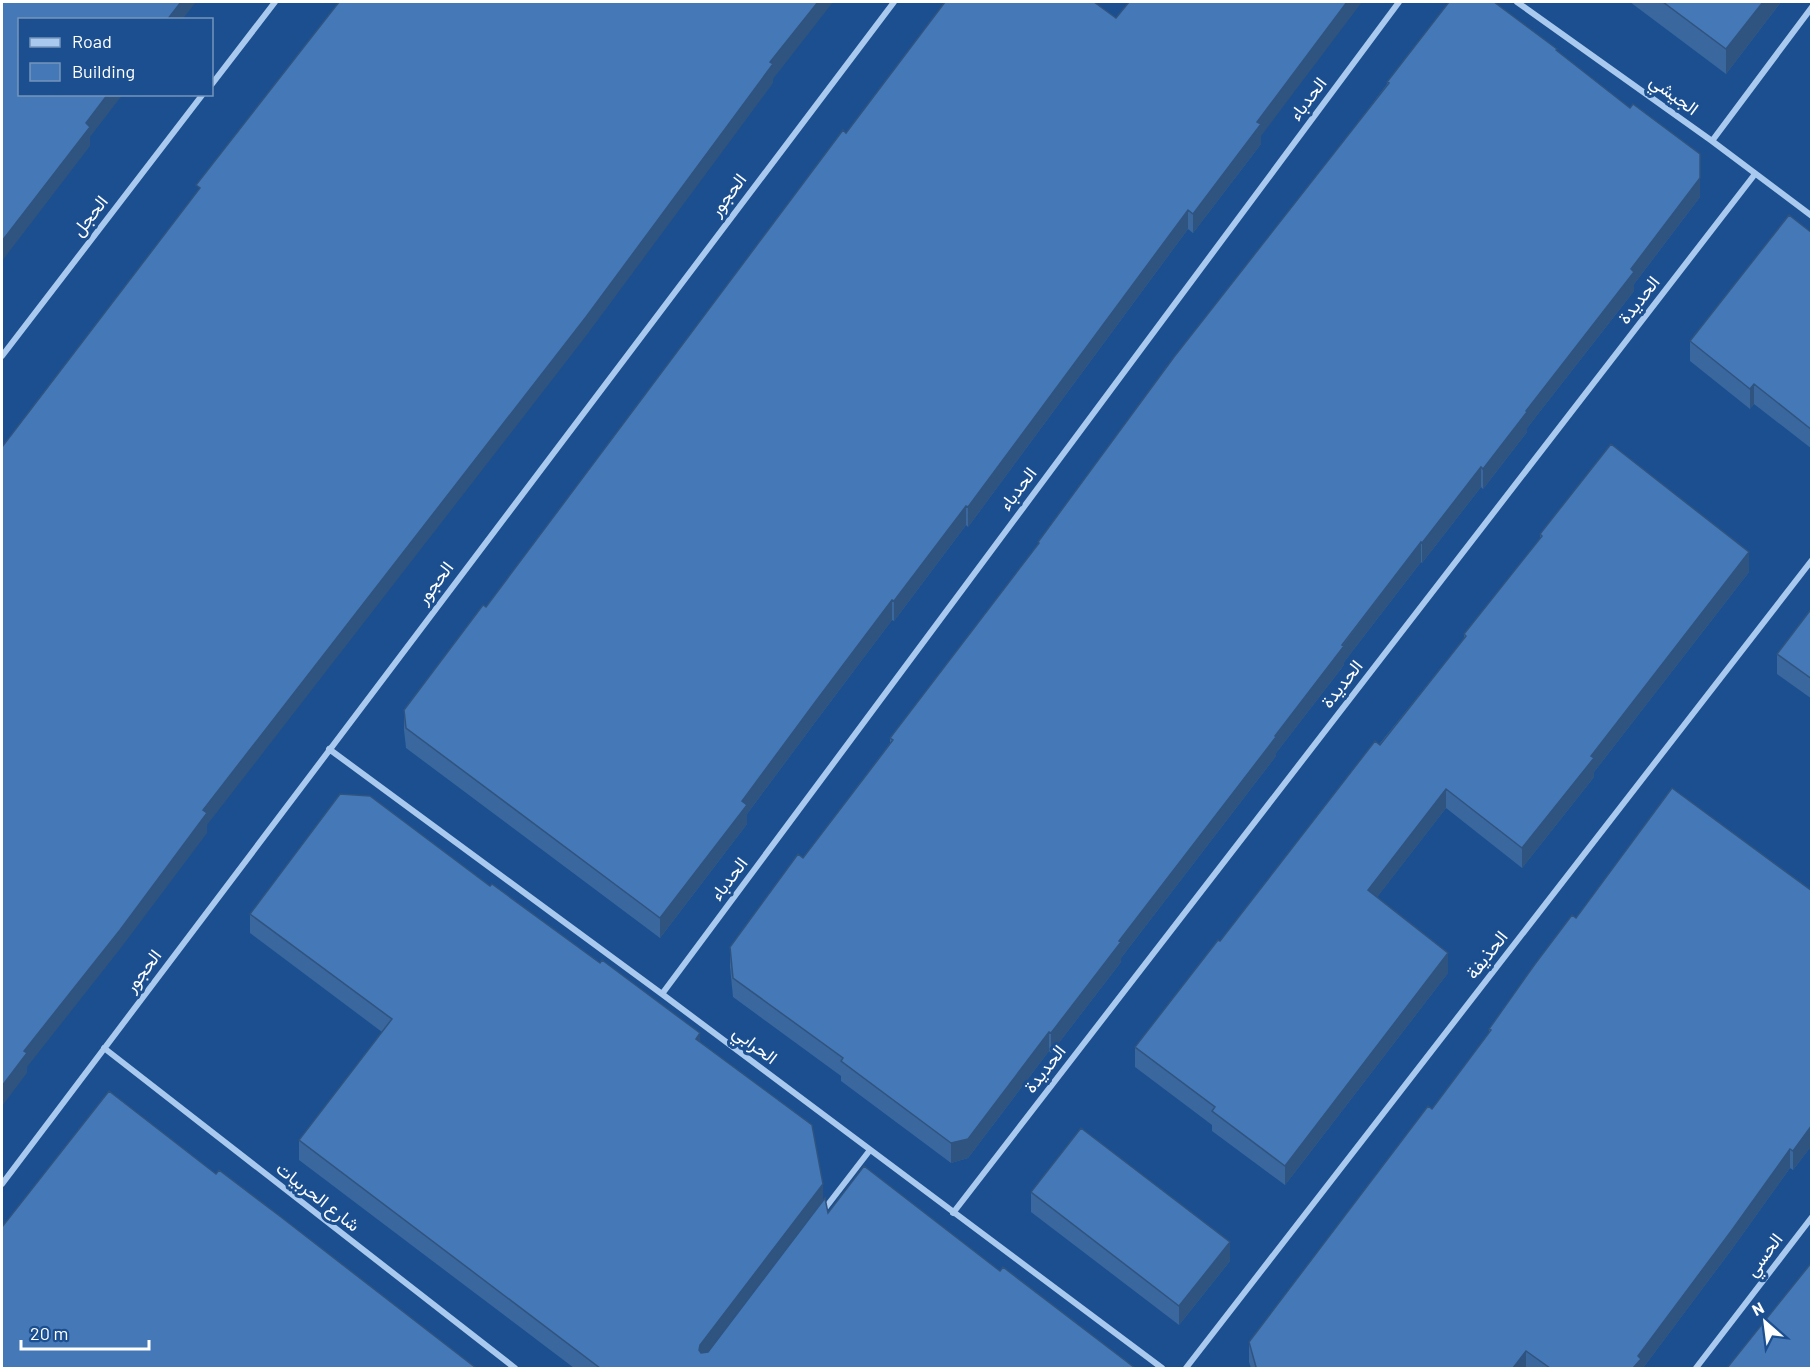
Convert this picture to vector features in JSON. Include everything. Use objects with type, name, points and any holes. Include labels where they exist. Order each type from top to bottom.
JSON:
[{"type":"street","points":[[213,83],[275,2]]},
{"type":"street","name":"الحجور","points":[[2,1184],[894,2]]},
{"type":"street","name":"الحدباء","points":[[662,994],[1399,2]]},
{"type":"street","name":"الجيشي","points":[[1517,2],[1712,141],[1812,216]]},
{"type":"street","points":[[1712,141],[1812,7]]},
{"type":"street","name":"الحجل","points":[[2,356],[201,96]]},
{"type":"street","name":"الحديدة","points":[[953,1213],[1755,174]]},
{"type":"street","name":"الحذيفة","points":[[1186,1368],[1812,560]]},
{"type":"street","name":"الحرابي","points":[[329,749],[662,994],[1162,1368]]},
{"type":"street","name":"شارع الحربيات","points":[[104,1048],[515,1368]]},
{"type":"street","points":[[819,1216],[870,1150]]},
{"type":"street","name":"الحسي","points":[[1696,1368],[1812,1217]]},
{"type":"building","points":[[2,2],[181,2],[169,18],[18,18],[18,96],[106,96],[86,123],[90,127],[2,241]]},
{"type":"building","points":[[339,2],[818,2],[770,62],[773,64],[586,317],[203,810],[207,813],[120,930],[24,1051],[27,1053],[2,1086],[2,447],[200,188],[196,185]]},
{"type":"building","points":[[945,2],[1094,2],[1116,18],[1129,2],[1347,2],[1257,122],[1261,124],[1193,214],[1188,210],[968,507],[966,506],[894,601],[892,600],[816,701],[742,801],[747,805],[660,918],[406,728],[404,710],[483,605],[486,607],[843,130],[846,133]]},
{"type":"building","points":[[1449,2],[1494,2],[1630,108],[1633,104],[1700,154],[1700,178],[1631,269],[1634,272],[1483,469],[1481,467],[1342,645],[1344,646],[1276,737],[1051,1033],[1049,1032],[968,1139],[951,1143],[841,1061],[843,1058],[733,978],[730,947],[798,854],[803,858],[893,740],[890,738],[1039,543],[1174,357],[1389,83],[1387,82]]},
{"type":"building","points":[[1663,2],[1763,2],[1726,49]]},
{"type":"building","points":[[1789,215],[1812,233],[1812,430],[1754,384],[1750,389],[1690,341]]},
{"type":"building","points":[[1611,444],[1749,552],[1591,756],[1594,758],[1522,848],[1446,789],[1368,890],[1448,953],[1285,1166],[1212,1111],[1215,1107],[1135,1047],[1375,741],[1380,745],[1466,636],[1464,634]]},
{"type":"building","points":[[1812,608],[1812,679],[1777,654]]},
{"type":"building","points":[[1672,788],[1812,891],[1812,1125],[1793,1151],[1790,1149],[1638,1356],[1641,1359],[1633,1368],[1550,1368],[1526,1351],[1513,1368],[1257,1368],[1249,1342],[1428,1106],[1432,1109],[1491,1030],[1489,1029],[1535,964],[1572,915],[1576,918]]},
{"type":"building","points":[[340,794],[370,796],[490,886],[492,884],[600,963],[602,960],[700,1033],[696,1039],[812,1125],[823,1184],[700,1345],[701,1353],[708,1352],[825,1198],[828,1213],[864,1166],[1000,1271],[1003,1267],[1135,1368],[600,1368],[299,1140],[392,1019],[250,914]]},
{"type":"building","points":[[109,1091],[216,1174],[219,1170],[476,1368],[2,1368],[2,1227]]},
{"type":"building","points":[[1081,1128],[1230,1242],[1179,1306],[1031,1192]]},
{"type":"building","points":[[1812,1262],[1812,1368],[1727,1368]]}]
